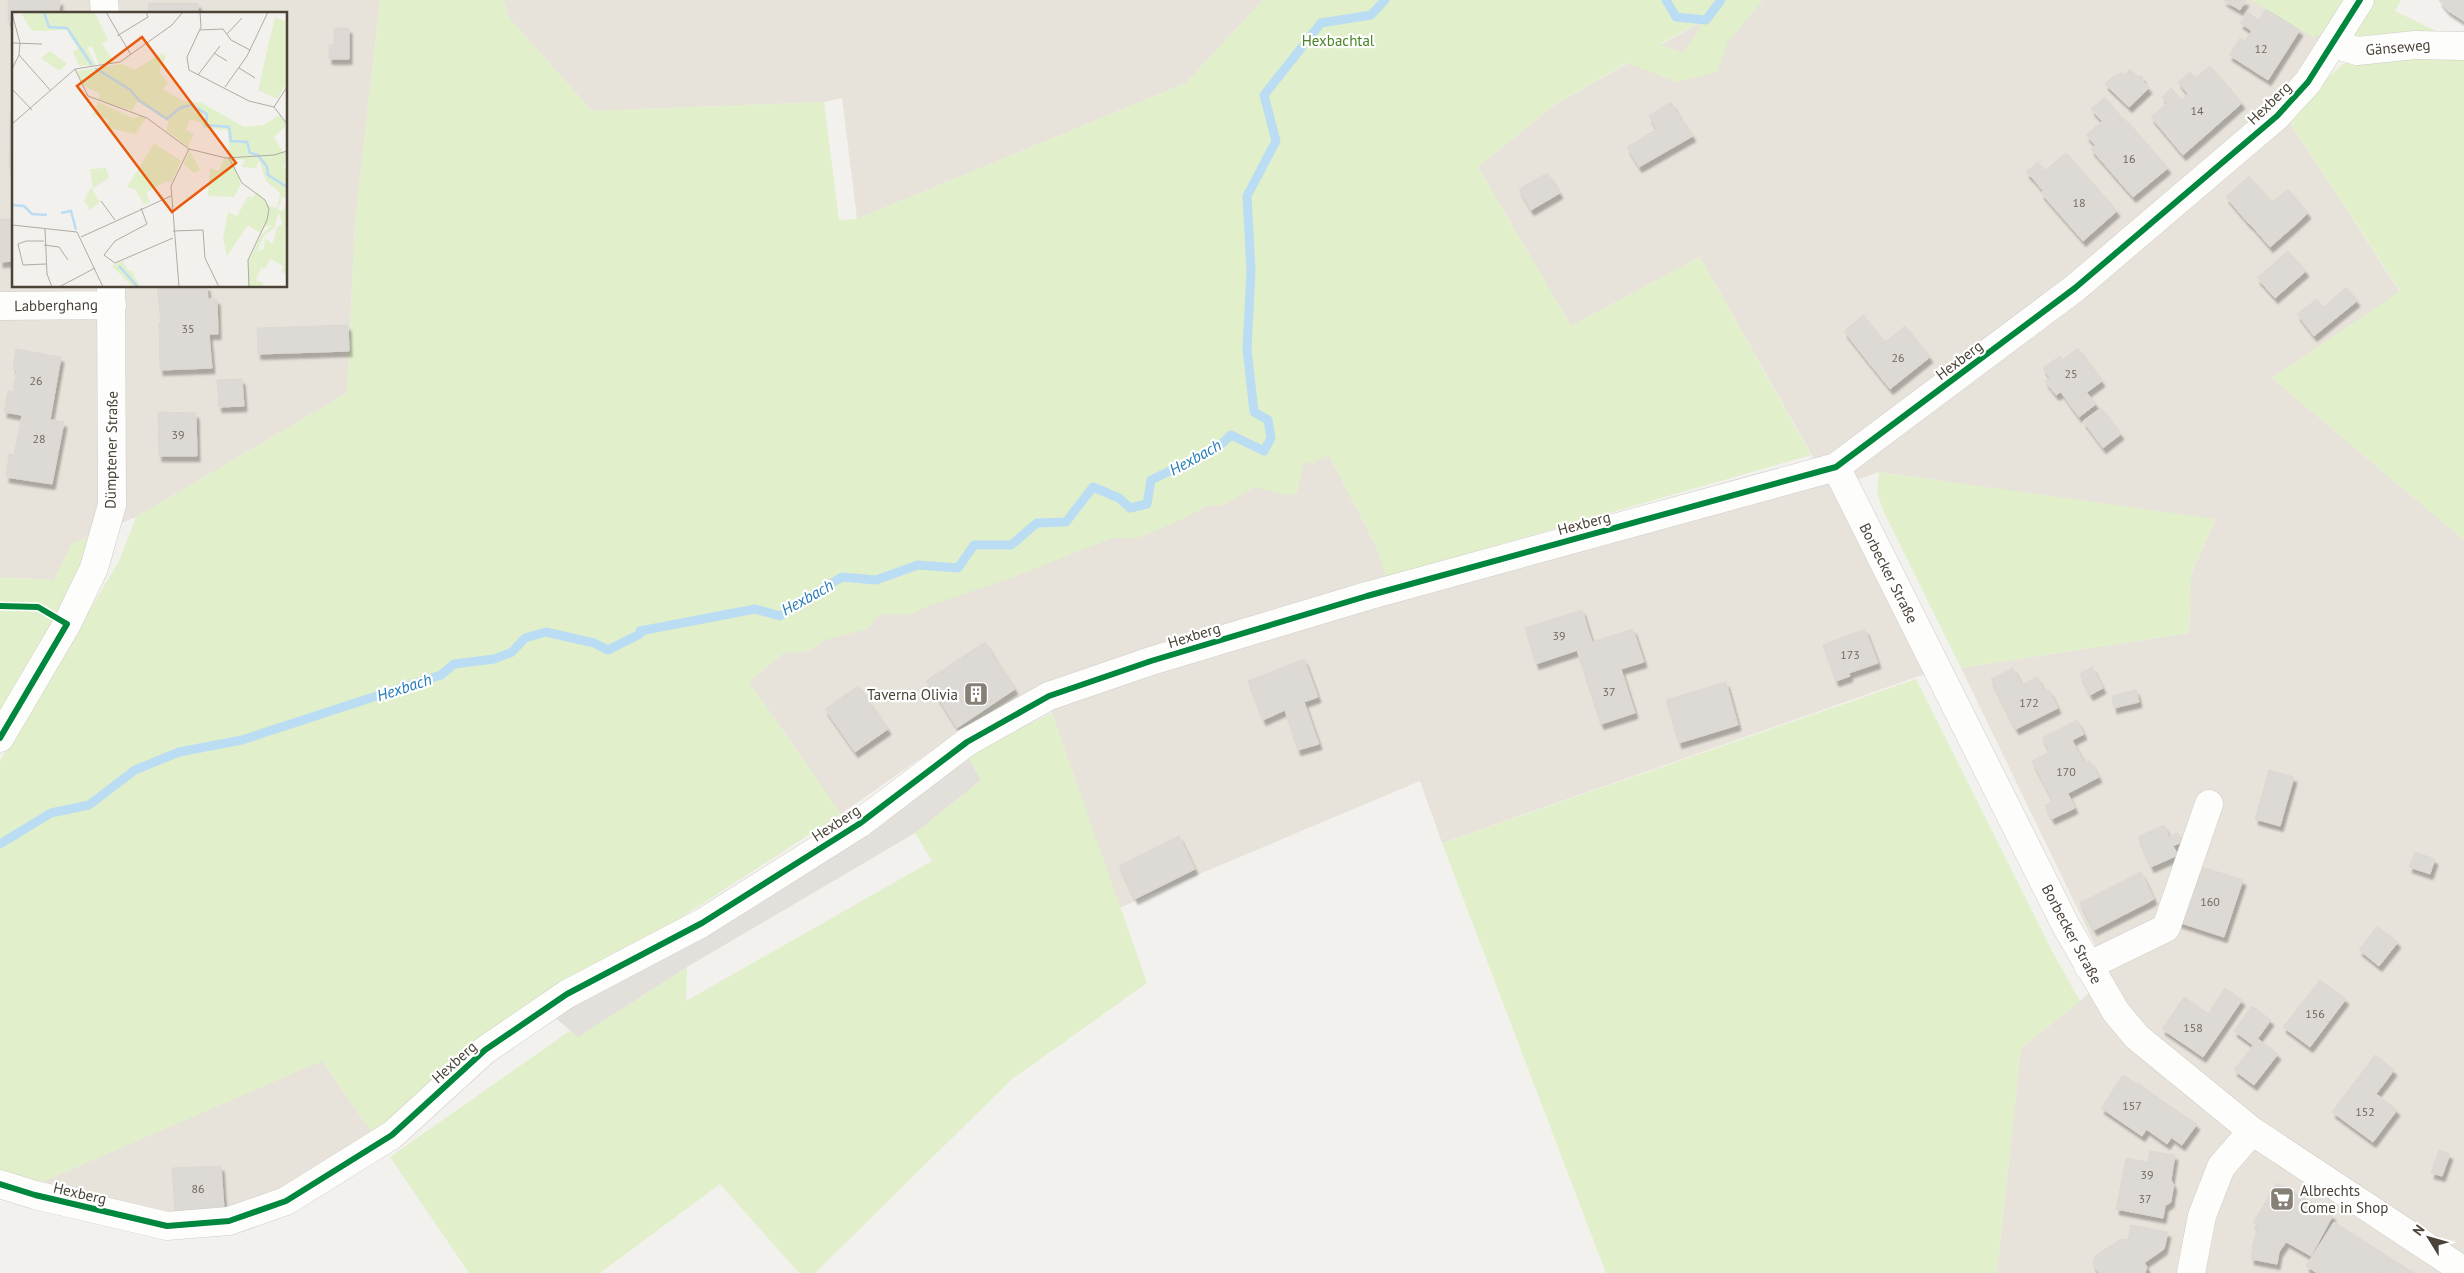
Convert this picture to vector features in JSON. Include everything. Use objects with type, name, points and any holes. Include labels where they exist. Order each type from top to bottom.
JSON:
[{"type":"street","name":"Hexberg","points":[[0,1184],[35,1195],[167,1226],[229,1221],[286,1201],[339,1171],[392,1135],[484,1050],[566,994],[702,923],[859,824],[967,742],[1049,696],[1151,661],[1367,596],[1836,467],[2076,288],[2277,116],[2308,82],[2334,44],[2360,0]]},
{"type":"street","name":"Gänseweg","points":[[2334,44],[2357,51],[2415,45],[2464,46]]},
{"type":"street","name":"Labberghang","points":[[0,306],[112,296]]},
{"type":"street","name":"Dümptener Straße","points":[[0,738],[67,624],[90,576],[112,505],[112,296]]},
{"type":"street","name":"Borbecker Straße","points":[[1836,467],[2088,966],[2116,1012],[2138,1037],[2252,1131],[2464,1271]]},
{"type":"street","points":[[2088,966],[2166,928],[2209,804]]},
{"type":"street","points":[[2192,1273],[2202,1216],[2221,1167],[2252,1131]]},
{"type":"shaded area","points":[[0,0],[380,0],[355,222],[347,393],[136,517],[72,544],[54,580],[0,577]]},
{"type":"shaded area","points":[[503,0],[1263,0],[1186,83],[857,219],[842,98],[824,102],[592,111],[510,19]]},
{"type":"shaded area","points":[[1740,0],[2269,0],[2332,45],[2285,115],[2400,292],[2272,378],[2464,540],[2464,1273],[1997,1273],[2021,1048],[2080,1001],[2109,974],[1961,668],[2189,633],[2191,575],[2215,520],[1879,472],[1833,488],[1925,674],[1442,843],[1420,781],[1119,908],[1052,713],[1040,686],[928,753],[841,814],[749,682],[803,636],[1175,495],[1329,455],[1377,548],[1394,599],[1827,482],[1700,257],[1571,326],[1478,167],[1554,105]]},
{"type":"shaded area","points":[[966,754],[981,780],[915,833],[687,967],[578,1037],[552,1015]]},
{"type":"shaded area","points":[[322,1060],[375,1137],[283,1196],[227,1211],[167,1218],[42,1182]]},
{"type":"green space","name":"Hexbachtal","points":[[380,0],[503,0],[510,19],[592,111],[824,102],[839,220],[857,219],[1186,83],[1263,0],[1763,0],[1728,42],[1717,72],[1677,82],[1627,63],[1554,105],[1478,167],[1571,326],[1700,257],[1811,455],[1386,577],[1377,548],[1329,455],[1314,461],[1314,465],[1304,461],[1298,490],[1295,494],[1289,495],[1255,487],[1223,505],[1206,506],[1187,517],[1138,538],[1112,538],[1011,578],[928,606],[910,615],[880,614],[867,629],[825,640],[809,651],[783,653],[749,682],[841,814],[648,939],[553,987],[441,1070],[375,1137],[322,1061],[42,1182],[0,1171],[0,761],[119,561],[136,517],[347,393],[355,222]],"holes":[[[1702,21],[1698,32],[1683,53],[1660,44]]]},
{"type":"green space","points":[[2251,0],[2401,0],[2395,11],[2446,36],[2464,53],[2464,540],[2272,378],[2400,291],[2285,115],[2356,53],[2332,45],[2316,34],[2314,38]]},
{"type":"green space","points":[[1879,472],[2215,519],[2191,575],[2189,633],[1961,668],[1882,508],[1877,492]]},
{"type":"green space","points":[[97,533],[65,611],[0,726],[0,577],[54,580],[72,544]]},
{"type":"green space","points":[[1916,679],[2052,951],[2080,1001],[2021,1048],[1997,1273],[1606,1273],[1442,843]]},
{"type":"green space","points":[[1052,713],[1147,983],[1011,1080],[815,1273],[799,1273],[720,1184],[600,1273],[469,1273],[390,1157],[571,1030],[579,1036],[687,967],[686,1001],[932,861],[915,833],[981,780],[966,754]]},
{"type":"building","points":[[8,0],[60,0],[59,12],[12,12],[12,21],[8,21]]},
{"type":"building","points":[[2223,0],[2246,0],[2240,10]]},
{"type":"building","points":[[2439,0],[2464,0],[2464,21],[2447,10]]},
{"type":"building","points":[[148,3],[198,3],[198,12],[149,12]]},
{"type":"building","points":[[2266,9],[2300,30],[2268,80],[2229,55],[2240,38],[2245,41]]},
{"type":"building","points":[[2247,12],[2259,20],[2252,31],[2240,23]]},
{"type":"building","points":[[334,28],[349,28],[349,59],[329,59],[329,45],[334,45]]},
{"type":"building","points":[[2210,66],[2242,103],[2183,155],[2151,117],[2167,103],[2162,97],[2171,88],[2181,100],[2188,94],[2178,82],[2190,72],[2195,78]]},
{"type":"building","points":[[2130,69],[2137,76],[2142,76],[2143,81],[2149,88],[2129,107],[2105,84],[2112,77],[2122,73],[2124,75]]},
{"type":"building","points":[[2105,97],[2115,110],[2102,121],[2091,109]]},
{"type":"building","points":[[1671,102],[1679,116],[1657,129],[1649,116]]},
{"type":"building","points":[[2115,110],[2124,119],[2095,145],[2086,135]]},
{"type":"building","points":[[10,113],[12,113],[12,168],[9,168]]},
{"type":"building","points":[[1679,116],[1693,136],[1639,167],[1627,147]]},
{"type":"building","points":[[2125,119],[2168,168],[2133,197],[2091,149]]},
{"type":"building","points":[[2066,153],[2075,163],[2043,191],[2034,180]]},
{"type":"building","points":[[2038,162],[2045,171],[2034,180],[2026,172]]},
{"type":"building","points":[[2075,163],[2117,211],[2083,241],[2041,193]]},
{"type":"building","points":[[1547,173],[1560,193],[1531,210],[1519,189]]},
{"type":"building","points":[[2249,176],[2284,216],[2270,230],[2259,216],[2249,224],[2226,197]]},
{"type":"building","points":[[2288,189],[2308,213],[2293,227],[2272,202]]},
{"type":"building","points":[[2259,216],[2278,240],[2270,247],[2250,224]]},
{"type":"building","points":[[2284,216],[2293,227],[2278,240],[2270,230]]},
{"type":"building","points":[[0,219],[12,219],[12,261],[0,262]]},
{"type":"building","points":[[2288,251],[2306,271],[2275,298],[2257,278]]},
{"type":"building","points":[[2346,287],[2357,301],[2314,336],[2297,314],[2317,299],[2323,308]]},
{"type":"building","points":[[157,288],[207,288],[208,299],[217,299],[218,334],[209,334],[212,368],[160,370],[159,323],[161,323]]},
{"type":"building","points":[[1863,315],[1885,342],[1865,358],[1844,331]]},
{"type":"building","points":[[348,325],[349,351],[258,354],[257,328]]},
{"type":"building","points":[[1905,326],[1930,357],[1890,389],[1865,358]]},
{"type":"building","points":[[2078,348],[2102,381],[2070,405],[2061,392],[2056,395],[2045,381],[2050,378],[2043,368],[2060,356],[2062,360]]},
{"type":"building","points":[[16,349],[61,357],[50,420],[4,412],[8,391],[13,392],[17,370],[13,369]]},
{"type":"building","points":[[242,379],[244,406],[219,407],[217,380]]},
{"type":"building","points":[[2087,393],[2096,404],[2079,417],[2070,405]]},
{"type":"building","points":[[2101,408],[2121,434],[2103,448],[2083,421]]},
{"type":"building","points":[[158,412],[196,413],[197,456],[159,456]]},
{"type":"building","points":[[22,415],[64,422],[52,484],[6,477],[9,454],[14,455]]},
{"type":"building","points":[[1582,610],[1593,645],[1536,664],[1525,628]]},
{"type":"building","points":[[1633,629],[1644,662],[1621,669],[1635,713],[1601,724],[1577,650],[1593,645],[1592,642]]},
{"type":"building","points":[[1865,629],[1878,663],[1849,673],[1850,676],[1836,681],[1823,645]]},
{"type":"building","points":[[985,642],[996,660],[938,698],[926,681]]},
{"type":"building","points":[[1304,659],[1318,697],[1304,702],[1319,744],[1298,750],[1285,710],[1263,720],[1248,681]]},
{"type":"building","name":"Taverna Olivia","points":[[996,660],[1015,689],[957,728],[938,698]]},
{"type":"building","points":[[2092,667],[2103,688],[2090,695],[2080,674]]},
{"type":"building","points":[[2013,668],[2022,685],[2000,697],[1991,679]]},
{"type":"building","points":[[2037,677],[2045,692],[2049,690],[2058,708],[2016,729],[2000,697]]},
{"type":"building","points":[[1726,682],[1738,725],[1679,743],[1666,700]]},
{"type":"building","points":[[858,686],[888,729],[855,752],[825,709]]},
{"type":"building","points":[[2136,690],[2139,702],[2114,708],[2112,696]]},
{"type":"building","points":[[2077,720],[2084,734],[2050,752],[2042,738]]},
{"type":"building","points":[[2072,740],[2085,764],[2090,761],[2099,777],[2053,801],[2032,761]]},
{"type":"building","points":[[2269,770],[2294,777],[2280,826],[2255,819]]},
{"type":"building","points":[[2068,794],[2075,808],[2052,819],[2045,805]]},
{"type":"building","points":[[2164,825],[2169,837],[2178,833],[2182,842],[2173,846],[2178,855],[2151,867],[2138,837]]},
{"type":"building","points":[[1179,836],[1195,869],[1135,899],[1119,866]]},
{"type":"building","points":[[2415,852],[2435,859],[2430,874],[2409,867]]},
{"type":"building","points":[[2196,865],[2243,880],[2224,937],[2178,922]]},
{"type":"building","points":[[2141,872],[2154,899],[2147,903],[2133,876]]},
{"type":"building","points":[[2133,876],[2147,903],[2094,930],[2080,903]]},
{"type":"building","points":[[2377,926],[2398,942],[2379,966],[2359,950]]},
{"type":"building","points":[[2320,980],[2346,999],[2310,1047],[2283,1027]]},
{"type":"building","points":[[2225,988],[2242,1000],[2225,1025],[2208,1014]]},
{"type":"building","points":[[2184,997],[2225,1025],[2203,1057],[2162,1029]]},
{"type":"building","points":[[2252,1006],[2271,1020],[2253,1045],[2234,1031]]},
{"type":"building","points":[[2258,1039],[2278,1054],[2254,1085],[2234,1070]]},
{"type":"building","points":[[2375,1055],[2394,1070],[2386,1081],[2367,1066]]},
{"type":"building","points":[[2367,1066],[2386,1081],[2376,1094],[2357,1079]]},
{"type":"building","points":[[2123,1075],[2138,1083],[2164,1102],[2142,1136],[2101,1108]]},
{"type":"building","points":[[2357,1079],[2397,1110],[2373,1142],[2332,1112]]},
{"type":"building","points":[[2164,1102],[2186,1117],[2167,1144],[2146,1129]]},
{"type":"building","points":[[2186,1117],[2197,1124],[2182,1145],[2172,1138]]},
{"type":"building","points":[[2439,1150],[2450,1154],[2442,1176],[2431,1173]]},
{"type":"building","points":[[2150,1151],[2175,1155],[2173,1167],[2148,1162]]},
{"type":"building","points":[[2126,1158],[2173,1167],[2171,1180],[2174,1185],[2172,1194],[2121,1184]]},
{"type":"building","points":[[221,1166],[224,1209],[175,1212],[172,1168]]},
{"type":"building","points":[[2277,1183],[2333,1215],[2311,1256],[2253,1223]]},
{"type":"building","points":[[2121,1184],[2172,1194],[2171,1202],[2165,1206],[2163,1218],[2116,1209]]},
{"type":"building","points":[[2334,1222],[2392,1259],[2383,1273],[2317,1273],[2306,1266]]},
{"type":"building","points":[[2131,1225],[2168,1232],[2164,1249],[2144,1263],[2128,1240]]},
{"type":"building","points":[[2258,1225],[2286,1242],[2279,1252],[2253,1245]]},
{"type":"building","points":[[2121,1239],[2129,1240],[2147,1267],[2145,1273],[2099,1273],[2093,1265],[2095,1256]]},
{"type":"building","points":[[2253,1245],[2279,1252],[2277,1264],[2251,1259]]},
{"type":"building","points":[[2392,1259],[2414,1273],[2383,1273]]},
{"type":"waterway","name":"Hexbach","points":[[0,844],[51,813],[89,805],[135,770],[179,752],[242,740],[441,675],[454,664],[494,659],[512,652],[525,638],[546,632],[594,643],[608,650],[640,634],[640,631],[755,609],[780,616],[842,577],[876,580],[918,565],[958,568],[974,545],[1011,545],[1037,523],[1066,522],[1093,487],[1119,498],[1130,508],[1147,504],[1151,480],[1216,449],[1231,435],[1264,451],[1271,438],[1268,420],[1254,412],[1247,349],[1251,270],[1247,196],[1276,141],[1264,95],[1321,23],[1371,15],[1385,0]]},
{"type":"waterway","name":"Hexbach","points":[[1666,0],[1676,17],[1706,20],[1721,0]]},
{"type":"cycle path","points":[[0,1184],[35,1195],[167,1226],[229,1221],[286,1201],[392,1135],[485,1050],[567,994],[702,923],[859,824],[967,742],[1049,696],[1151,661],[1367,596],[1836,467],[2075,288],[2277,116],[2308,82],[2360,0]]},
{"type":"cycle path","points":[[0,606],[38,607],[67,624],[0,738]]},
{"type":"place","name":"Taverna Olivia","points":[[976,694]]},
{"type":"place","name":"Albrechts Come in Shop","points":[[2282,1199]]}]
